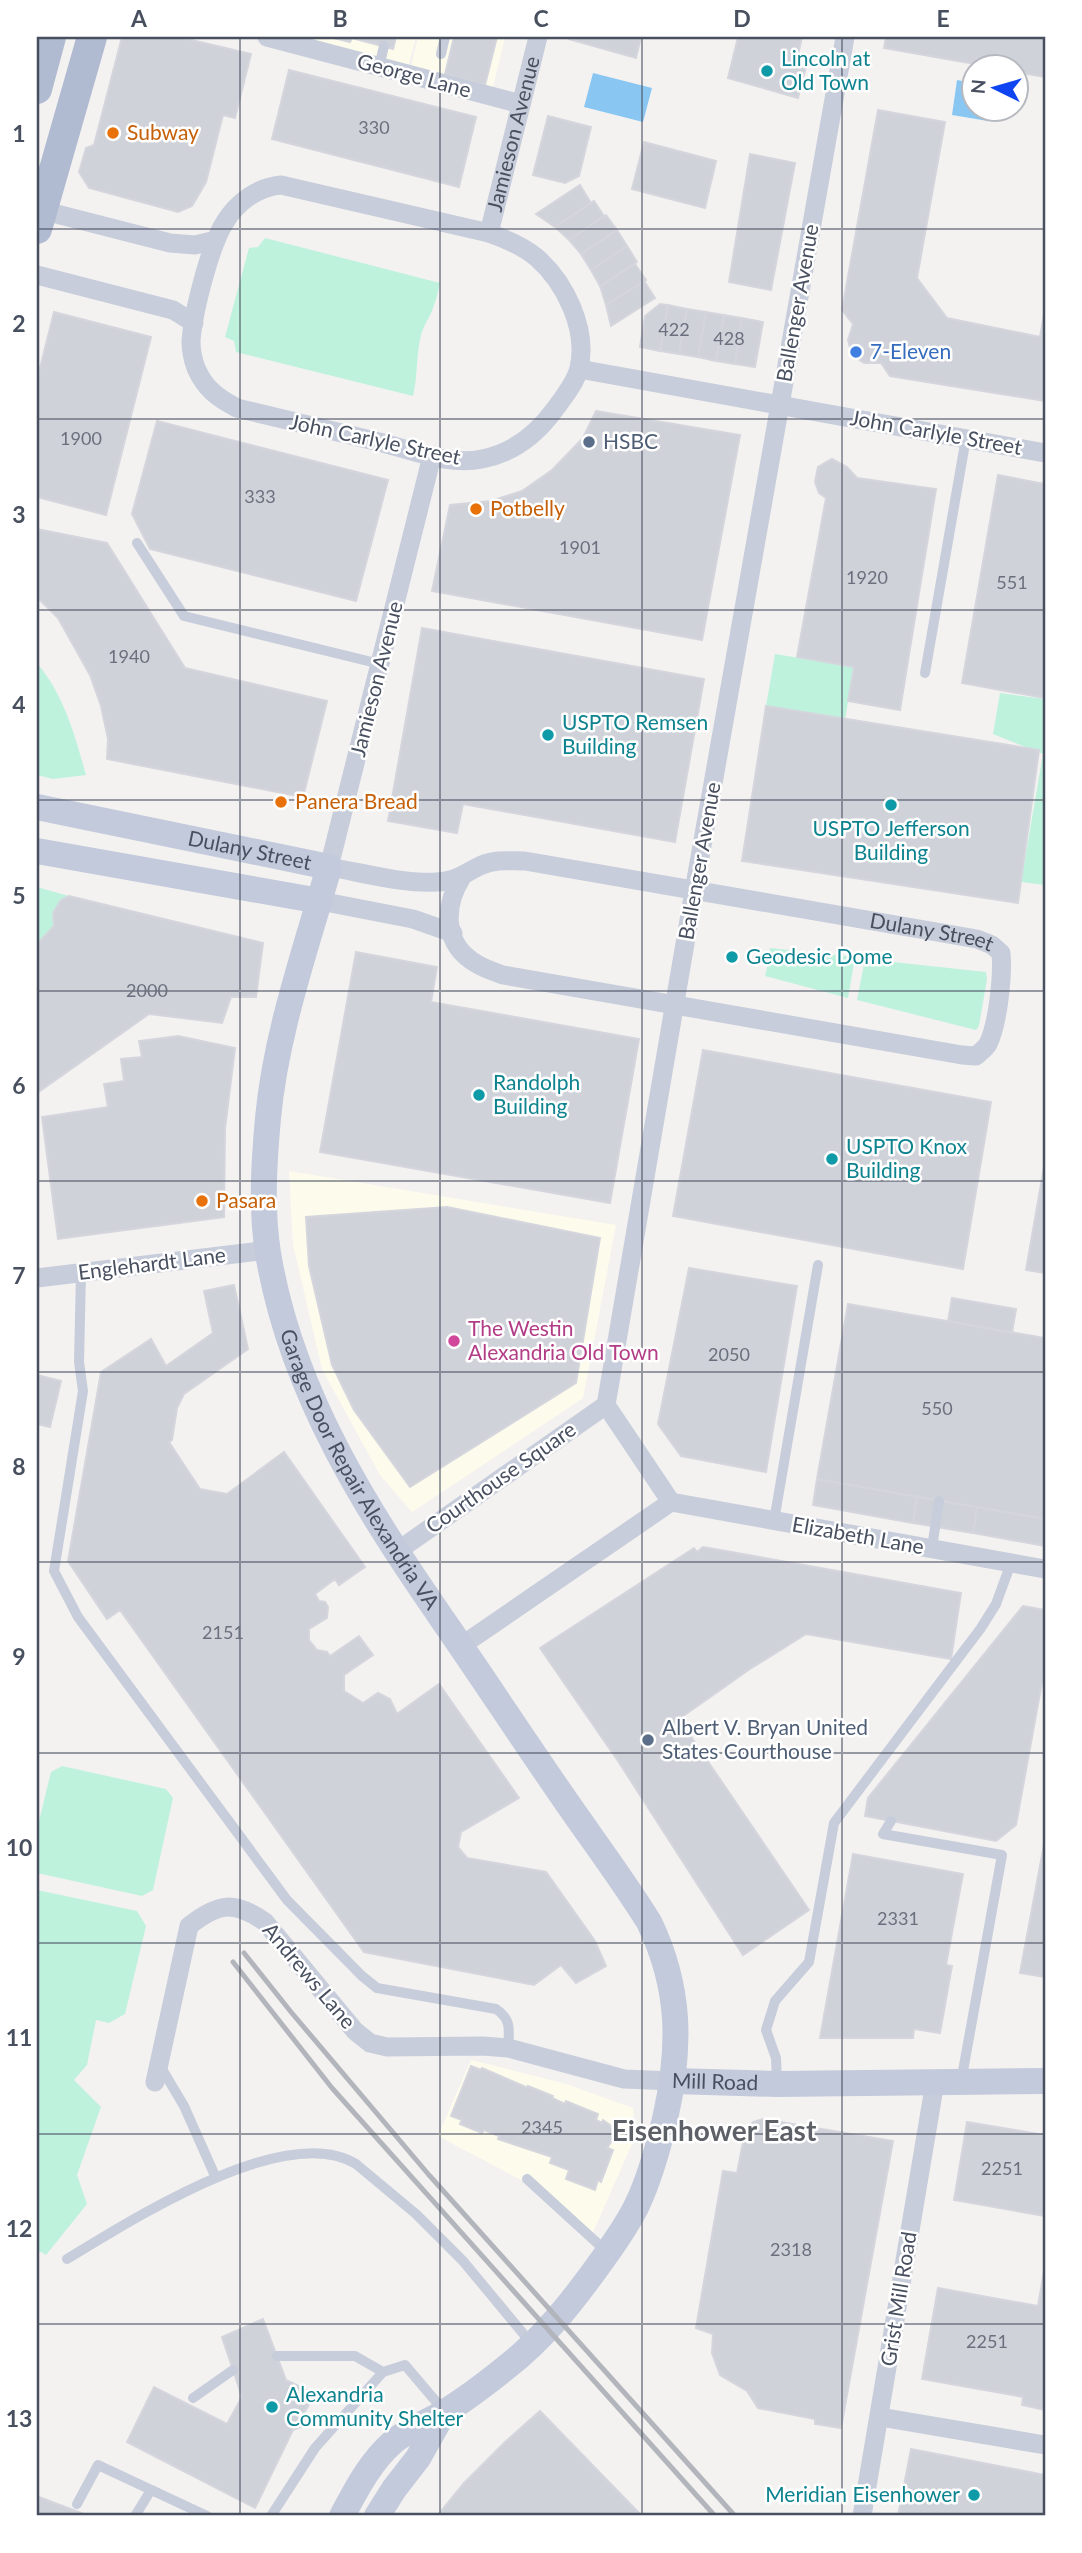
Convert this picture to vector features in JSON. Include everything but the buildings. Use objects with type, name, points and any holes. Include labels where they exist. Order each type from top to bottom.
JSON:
[{"type":"main road","points":[[37,89],[51,37]]},
{"type":"main road","points":[[39,216],[92,37]]},
{"type":"street","name":"George Lane","points":[[267,37],[521,104]]},
{"type":"street","name":"Jamieson Avenue","points":[[489,233],[538,37]]},
{"type":"street","name":"Ballenger Avenue","points":[[606,1405],[845,37]]},
{"type":"street","name":"John Carlyle Street","points":[[282,185],[489,233],[536,257],[557,280],[575,318],[580,345],[579,369],[551,415],[525,441],[496,456],[480,460],[432,456],[237,408],[217,398],[196,368],[191,342],[216,240],[224,222],[251,194],[271,186],[282,185]]},
{"type":"street","points":[[39,216],[170,243],[195,245],[216,240]]},
{"type":"street","points":[[37,275],[173,310],[194,323]]},
{"type":"street","name":"John Carlyle Street","points":[[579,369],[1045,453]]},
{"type":"street","name":"Jamieson Avenue","points":[[320,901],[432,456]]},
{"type":"street","name":"Dulany Street","points":[[37,807],[411,881],[437,882],[462,877],[483,864],[504,860],[525,861],[978,939],[992,945],[1001,953],[1003,971],[994,1023],[986,1047],[976,1056],[503,975],[475,963],[458,946],[453,933],[413,919],[37,851]]},
{"type":"street","points":[[453,933],[449,924],[449,907],[452,893],[462,877]]},
{"type":"street","name":"Garage Door Repair Alexandria VA","points":[[320,901],[299,970],[272,1085],[266,1149],[268,1250],[288,1335],[314,1408],[336,1451],[396,1552],[638,1903],[656,1938],[676,2010],[677,2041],[673,2081]]},
{"type":"street","name":"Englehardt Lane","points":[[37,1278],[268,1250]]},
{"type":"street","points":[[461,1646],[671,1502],[606,1405]]},
{"type":"street","name":"Courthouse Square","points":[[396,1552],[606,1405]]},
{"type":"street","name":"Elizabeth Lane","points":[[671,1502],[1045,1569]]},
{"type":"street","name":"Andrews Lane","points":[[157,2073],[189,1926],[204,1914],[225,1906],[247,1910],[265,1922],[355,2031],[370,2043],[387,2047],[508,2048],[624,2079],[673,2081]]},
{"type":"street","name":"Mill Road","points":[[342,2516],[371,2466],[394,2441],[485,2385],[532,2344],[581,2290],[637,2206],[658,2149],[673,2081],[777,2084],[1045,2081]]},
{"type":"street","name":"Grist Mill Road","points":[[862,2516],[948,2082]]},
{"type":"street","name":"Mill Road","points":[[377,2516],[418,2458],[445,2412]]},
{"type":"street","points":[[880,2417],[1045,2445]]},
{"type":"lane","points":[[441,54],[446,37]]},
{"type":"lane","points":[[379,66],[384,46]]},
{"type":"lane","points":[[925,673],[966,438]]},
{"type":"lane","points":[[137,544],[184,616],[380,664]]},
{"type":"lane","points":[[774,1521],[818,1265]]},
{"type":"lane","points":[[81,1273],[79,1362],[83,1391],[54,1571],[78,1617],[287,1900],[362,1976],[377,1988],[496,2009],[506,2016],[509,2027],[508,2048]]},
{"type":"lane","points":[[932,1548],[939,1501]]},
{"type":"lane","points":[[777,2084],[776,2057],[766,2030],[775,2001],[809,1962],[834,1823],[981,1628],[996,1604],[1011,1563]]},
{"type":"lane","points":[[891,1821],[883,1834],[1002,1855],[948,2082]]},
{"type":"lane","points":[[157,2073],[184,2106],[216,2178]]},
{"type":"lane","points":[[67,2259],[158,2205],[216,2178],[278,2158],[323,2155],[349,2160],[416,2214],[446,2243],[532,2344]]},
{"type":"lane","points":[[527,2179],[608,2252]]},
{"type":"lane","points":[[277,2356],[355,2356],[383,2372]]},
{"type":"lane","points":[[271,2516],[315,2448],[383,2372],[405,2365],[445,2412]]},
{"type":"lane","points":[[192,2398],[233,2370]]},
{"type":"lane","points":[[77,2504],[98,2465],[207,2516]]},
{"type":"lane","points":[[135,2516],[151,2490]]},
{"type":"shaded area","points":[[288,37],[416,37],[408,67]]},
{"type":"shaded area","points":[[418,37],[505,37],[493,87],[411,67]]},
{"type":"shaded area","name":"The Westin Alexandria Old Town","points":[[289,1171],[616,1225],[583,1398],[412,1512],[380,1475],[322,1369],[293,1244]]},
{"type":"shaded area","points":[[471,2060],[566,2084],[633,2108],[635,2137],[590,2239],[527,2183],[438,2136]]},
{"type":"green space","points":[[265,238],[440,283],[433,309],[421,335],[413,396],[236,352],[234,341],[225,337],[249,248],[258,247]]},
{"type":"green space","points":[[775,654],[854,667],[845,719],[766,706]]},
{"type":"green space","points":[[37,663],[61,702],[73,730],[86,775],[53,779],[37,775]]},
{"type":"green space","points":[[1000,693],[1045,699],[1045,885],[1021,882],[1043,754],[993,734]]},
{"type":"green space","points":[[37,887],[69,896],[57,908],[54,926],[37,944]]},
{"type":"green space","points":[[770,948],[855,957],[848,998],[765,976]]},
{"type":"green space","points":[[865,959],[986,972],[979,1026],[976,1030],[857,1000]]},
{"type":"green space","points":[[62,1766],[166,1789],[173,1798],[153,1890],[142,1896],[37,1873],[37,1829],[51,1772]]},
{"type":"green space","points":[[37,1890],[137,1911],[146,1926],[125,2014],[109,2023],[96,2020],[87,2065],[74,2080],[101,2107],[77,2175],[87,2204],[46,2255],[37,2250]]},
{"type":"water","points":[[593,73],[652,88],[643,122],[584,107]]},
{"type":"water","points":[[957,80],[960,81],[960,116],[952,115]]},
{"type":"railway","points":[[244,1953],[429,2175],[735,2516]]},
{"type":"railway","points":[[233,1962],[332,2088],[715,2516]]},
{"type":"place","name":"Lincoln at Old Town","points":[[767,71]]},
{"type":"place","name":"Subway","points":[[113,133]]},
{"type":"place","name":"7-Eleven","points":[[856,352]]},
{"type":"place","name":"HSBC","points":[[589,442]]},
{"type":"place","name":"Potbelly","points":[[476,509]]},
{"type":"place","name":"USPTO Remsen Building","points":[[548,735]]},
{"type":"place","name":"Panera Bread","points":[[281,802]]},
{"type":"place","name":"USPTO Jefferson Building","points":[[891,805]]},
{"type":"place","name":"Geodesic Dome","points":[[732,957]]},
{"type":"place","name":"Randolph Building","points":[[479,1095]]},
{"type":"place","name":"USPTO Knox Building","points":[[832,1159]]},
{"type":"place","name":"Pasara","points":[[202,1201]]},
{"type":"place","name":"The Westin Alexandria Old Town","points":[[454,1341]]},
{"type":"place","name":"Albert V. Bryan United States Courthouse","points":[[648,1740]]},
{"type":"place","name":"Alexandria Community Shelter","points":[[272,2407]]},
{"type":"place","name":"Meridian Eisenhower","points":[[974,2495]]},
{"type":"district","name":"Eisenhower East","points":[[714,2131]]}]
